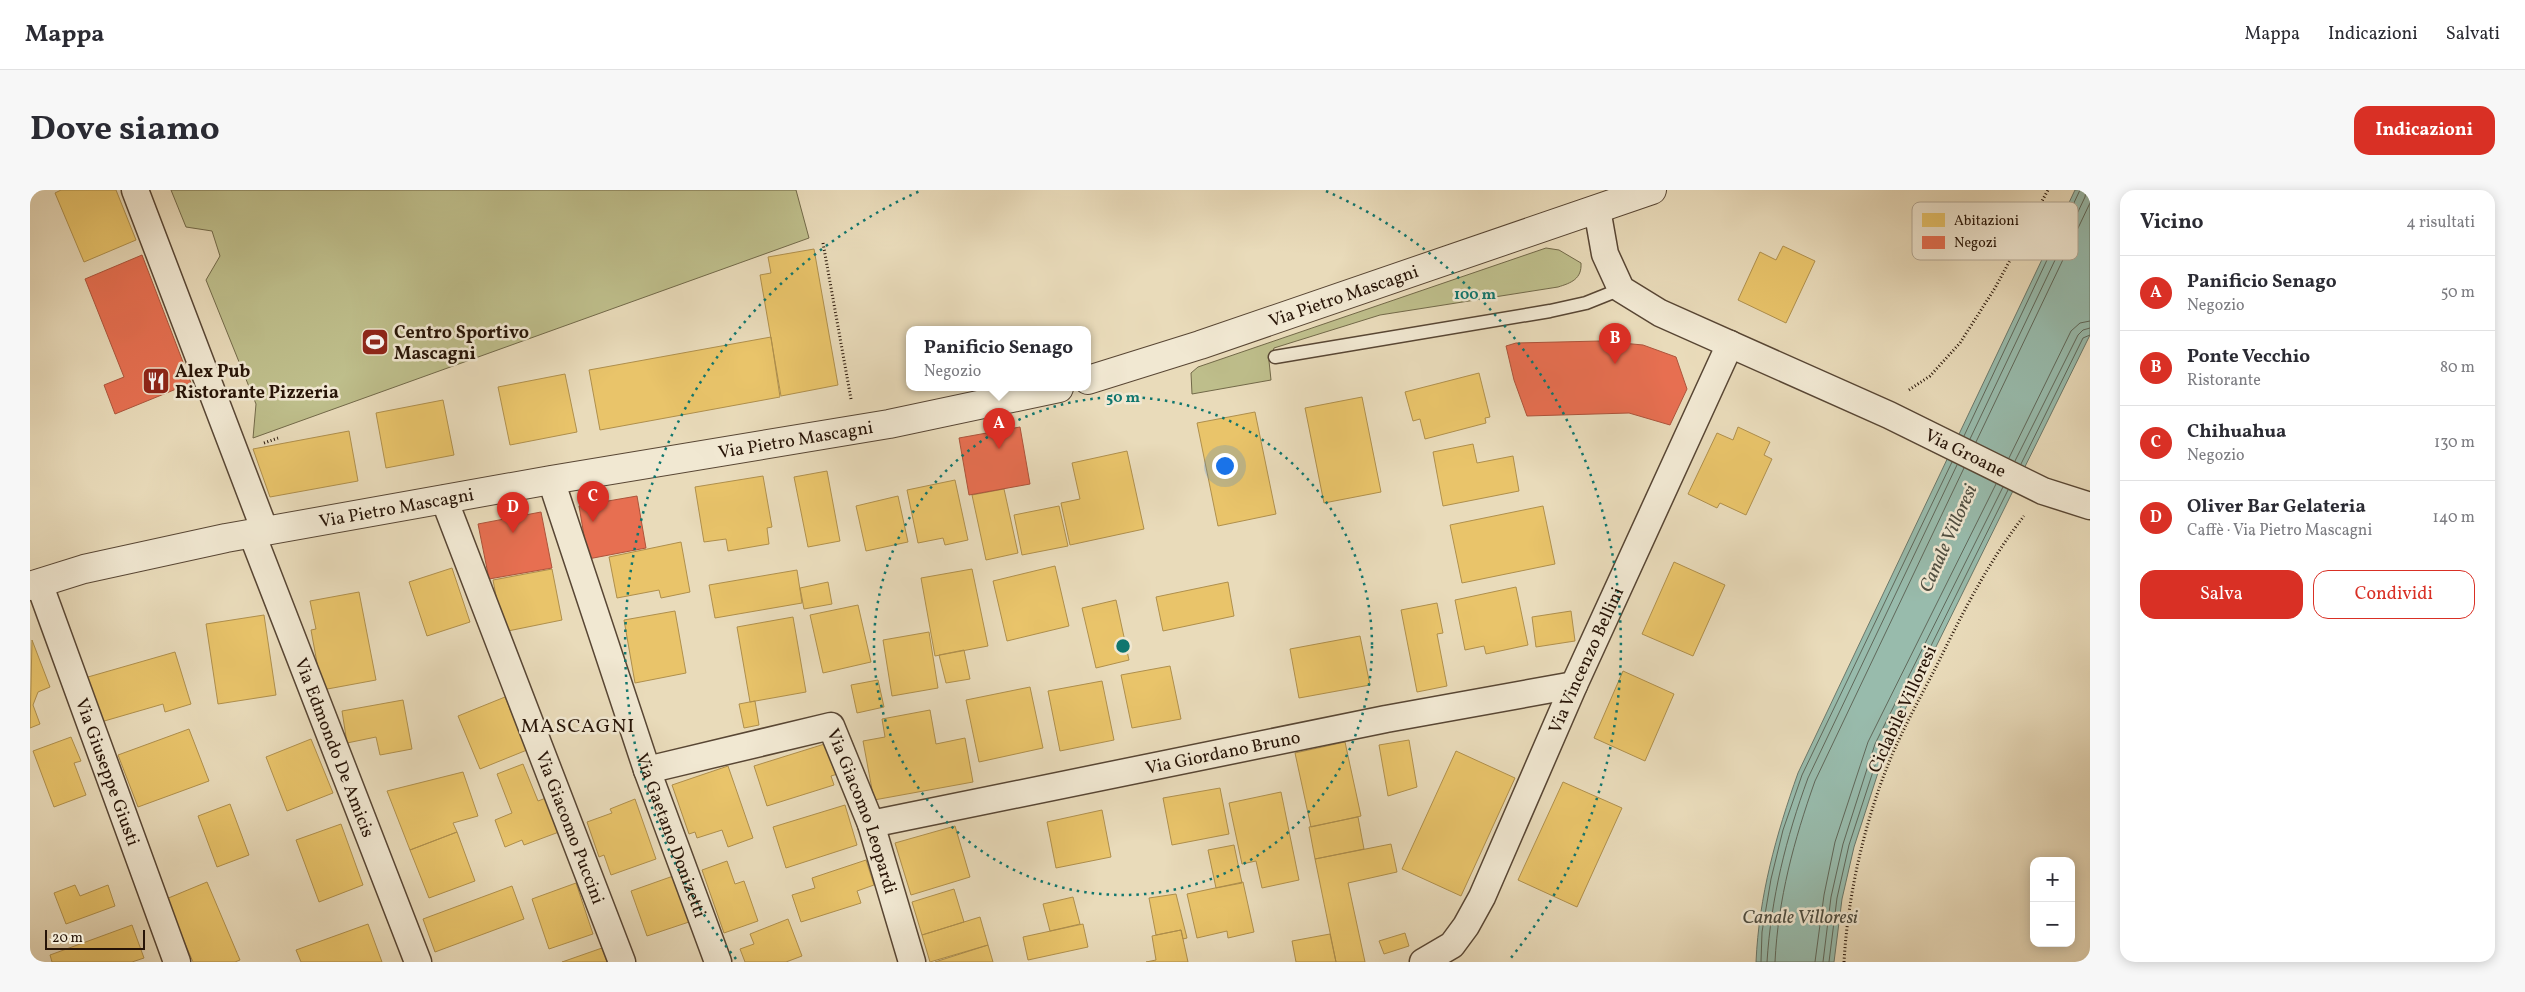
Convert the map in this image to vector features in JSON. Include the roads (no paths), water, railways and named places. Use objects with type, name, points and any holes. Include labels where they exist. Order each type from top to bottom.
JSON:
[{"type":"street","name":"Via Edmondo De Amicis","points":[[135,190],[418,962]]},
{"type":"street","name":"Via Pietro Mascagni","points":[[1091,379],[1200,345],[1652,190]]},
{"type":"street","points":[[1597,209],[1605,254],[1621,289]]},
{"type":"street","name":"Via Groane","points":[[1621,289],[1660,313],[1888,415],[2042,491],[2090,506]]},
{"type":"street","name":"Via Vincenzo Bellini","points":[[1423,962],[1452,945],[1466,926],[1482,897],[1574,684],[1730,344]]},
{"type":"street","name":"Via Pietro Mascagni","points":[[34,584],[84,569],[259,532],[444,498],[956,412],[1046,391]]},
{"type":"street","name":"Via Gaetano Donizetti","points":[[551,480],[647,770],[718,962]]},
{"type":"street","name":"Via Giacomo Puccini","points":[[444,498],[622,962]]},
{"type":"street","name":"Via Giuseppe Giusti","points":[[34,584],[178,962]]},
{"type":"street","name":"Via Giordano Bruno","points":[[870,824],[1376,721],[1574,684]]},
{"type":"street","name":"Via Giacomo Leopardi","points":[[647,770],[831,726],[870,824],[912,962]]},
{"type":"lane","points":[[1275,357],[1550,311],[1586,303],[1621,289]]},
{"type":"water","name":"Canale Villoresi","points":[[2075,190],[2090,190],[2090,335],[1886,748],[1854,847],[1842,899],[1834,962],[1756,962],[1761,913],[1770,866],[1798,773],[2042,260],[2078,260],[2078,202],[2069,202]]},
{"type":"place","name":"Centro Sportivo Mascagni","points":[[375,342]]},
{"type":"place","name":"Ponte Vecchio","points":[[1615,364]]},
{"type":"place","name":"Alex Pub Ristorante Pizzeria","points":[[156,381]]},
{"type":"place","name":"Panificio Senago","points":[[999,449]]},
{"type":"place","name":"Chihuahua","points":[[593,522]]},
{"type":"place","name":"Oliver Bar Gelateria","points":[[513,533]]},
{"type":"district","name":"MASCAGNI","points":[[578,725]]}]
